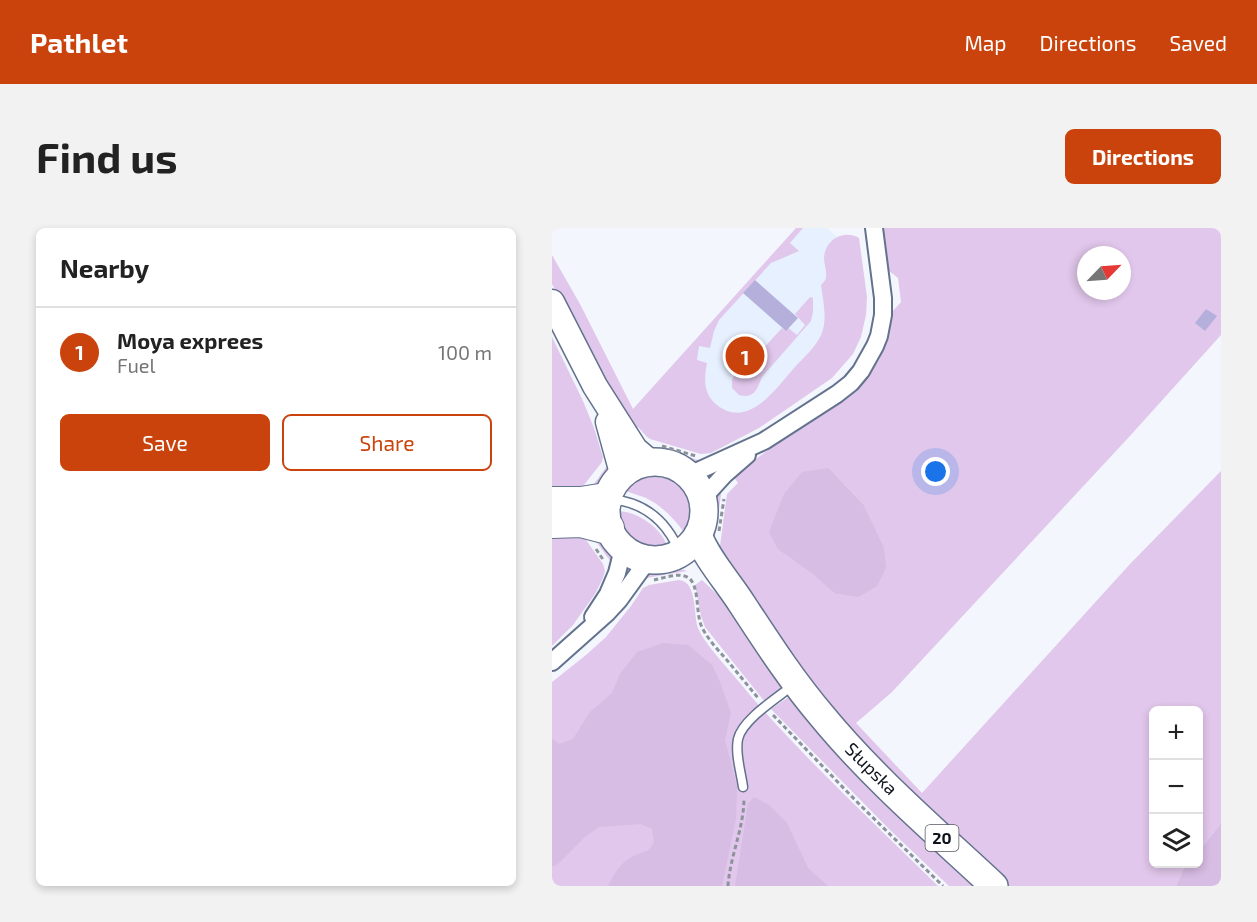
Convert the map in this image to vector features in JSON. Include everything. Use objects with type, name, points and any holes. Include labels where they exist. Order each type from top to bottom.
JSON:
[{"type":"main road","points":[[552,302],[596,386],[635,448],[649,461]]},
{"type":"main road","points":[[588,517],[615,444],[596,386]]},
{"type":"main road","points":[[649,461],[671,464],[696,486],[704,517],[689,544],[670,558],[659,560],[648,570],[588,517],[630,467],[649,461]]},
{"type":"main road","name":"Słupska","points":[[689,544],[724,593],[764,638],[822,716],[891,789],[994,886]]},
{"type":"street","points":[[696,486],[844,388],[861,370],[871,355],[879,336],[883,307],[874,228]]},
{"type":"street","points":[[696,486],[724,475],[764,441]]},
{"type":"street","points":[[578,640],[608,594],[617,573],[588,517]]},
{"type":"street","points":[[552,662],[607,614],[624,593],[648,570]]},
{"type":"lane","points":[[588,517],[620,500],[646,510],[668,528],[675,540],[689,544]]},
{"type":"lane","points":[[744,787],[738,754],[740,732],[765,707],[796,683]]},
{"type":"path","points":[[588,517],[585,532],[588,517]]},
{"type":"path","points":[[648,570],[689,578],[695,589],[701,626],[713,644],[765,707],[943,886]]},
{"type":"path","points":[[728,886],[729,870],[744,803],[744,787]]},
{"type":"shaded area","points":[[796,228],[827,228],[845,244],[854,305],[763,406],[731,424],[633,409]]},
{"type":"shaded area","points":[[796,228],[803,228],[790,243],[799,251],[771,263],[719,320],[710,348],[699,346],[697,360],[707,363],[705,380],[709,396],[717,405],[729,411],[740,413],[751,410],[770,395],[813,348],[821,335],[824,323],[821,285],[826,278],[825,252],[831,241],[847,235],[859,238],[867,297],[861,337],[853,354],[832,378],[759,428],[711,453],[701,454],[650,439],[638,427],[631,431],[552,284],[552,255],[580,304],[633,409]]},
{"type":"shaded area","points":[[883,228],[1221,228],[1221,335],[892,692],[856,723],[922,793],[1130,564],[1221,471],[1221,823],[1203,846],[1203,706],[1149,706],[1149,868],[1185,868],[1176,886],[1008,886],[844,730],[721,563],[727,557],[720,546],[727,494],[738,483],[733,476],[783,439],[832,409],[865,381],[879,360],[888,338],[892,312],[901,302],[898,278],[889,271]],"holes":[[[829,468],[863,504],[834,593],[770,532],[776,516]]]},
{"type":"shaded area","points":[[810,297],[813,298],[811,321],[762,377],[755,392],[749,396],[739,395],[732,388],[735,374],[747,366],[782,328],[784,330],[787,327],[797,335],[805,325],[795,314]]},
{"type":"shaded area","points":[[552,337],[583,401],[603,457],[602,462],[584,485],[552,498]]},
{"type":"shaded area","points":[[646,445],[705,463],[693,466],[659,456]]},
{"type":"shaded area","points":[[610,462],[614,473],[609,481],[588,492]]},
{"type":"shaded area","points":[[829,468],[863,504],[884,548],[886,568],[877,586],[858,597],[834,593],[813,574],[778,549],[769,532],[784,494],[802,472]]},
{"type":"shaded area","points":[[655,472],[680,482],[691,496],[695,513],[686,535],[658,505],[623,490],[636,477]]},
{"type":"shaded area","points":[[720,486],[721,495],[714,544],[707,534],[712,503]]},
{"type":"shaded area","points":[[617,511],[633,514],[648,522],[661,534],[668,549],[648,550],[633,544],[622,531]]},
{"type":"shaded area","points":[[552,530],[586,540],[603,564],[605,571],[595,594],[573,625],[552,646]]},
{"type":"shaded area","points":[[590,533],[608,540],[613,552],[613,565]]},
{"type":"shaded area","points":[[672,566],[687,571],[640,577],[655,568]]},
{"type":"shaded area","points":[[679,580],[685,582],[692,593],[698,628],[706,642],[764,712],[938,886],[552,886],[552,682],[606,637],[643,588]]},
{"type":"shaded area","points":[[702,580],[726,603],[782,687],[765,702],[705,627],[695,585]]},
{"type":"shaded area","points":[[663,643],[688,645],[712,665],[731,713],[725,740],[737,786],[736,819],[722,886],[608,886],[624,862],[649,850],[654,842],[652,829],[641,824],[599,827],[586,836],[557,865],[552,866],[552,739],[559,744],[573,739],[590,712],[612,693],[620,674],[637,652]]},
{"type":"shaded area","points":[[790,696],[984,886],[949,886],[890,830],[771,709]]},
{"type":"shaded area","points":[[754,797],[769,805],[787,823],[808,868],[828,886],[735,886],[748,804]]},
{"type":"shaded area","points":[[1221,823],[1221,886],[1176,886],[1185,868],[1203,868],[1203,846]]},
{"type":"building","points":[[755,280],[798,318],[786,331],[743,293]]},
{"type":"building","points":[[1206,309],[1217,316],[1205,331],[1195,323]]},
{"type":"place","name":"Moya exprees","points":[[745,356]]}]
